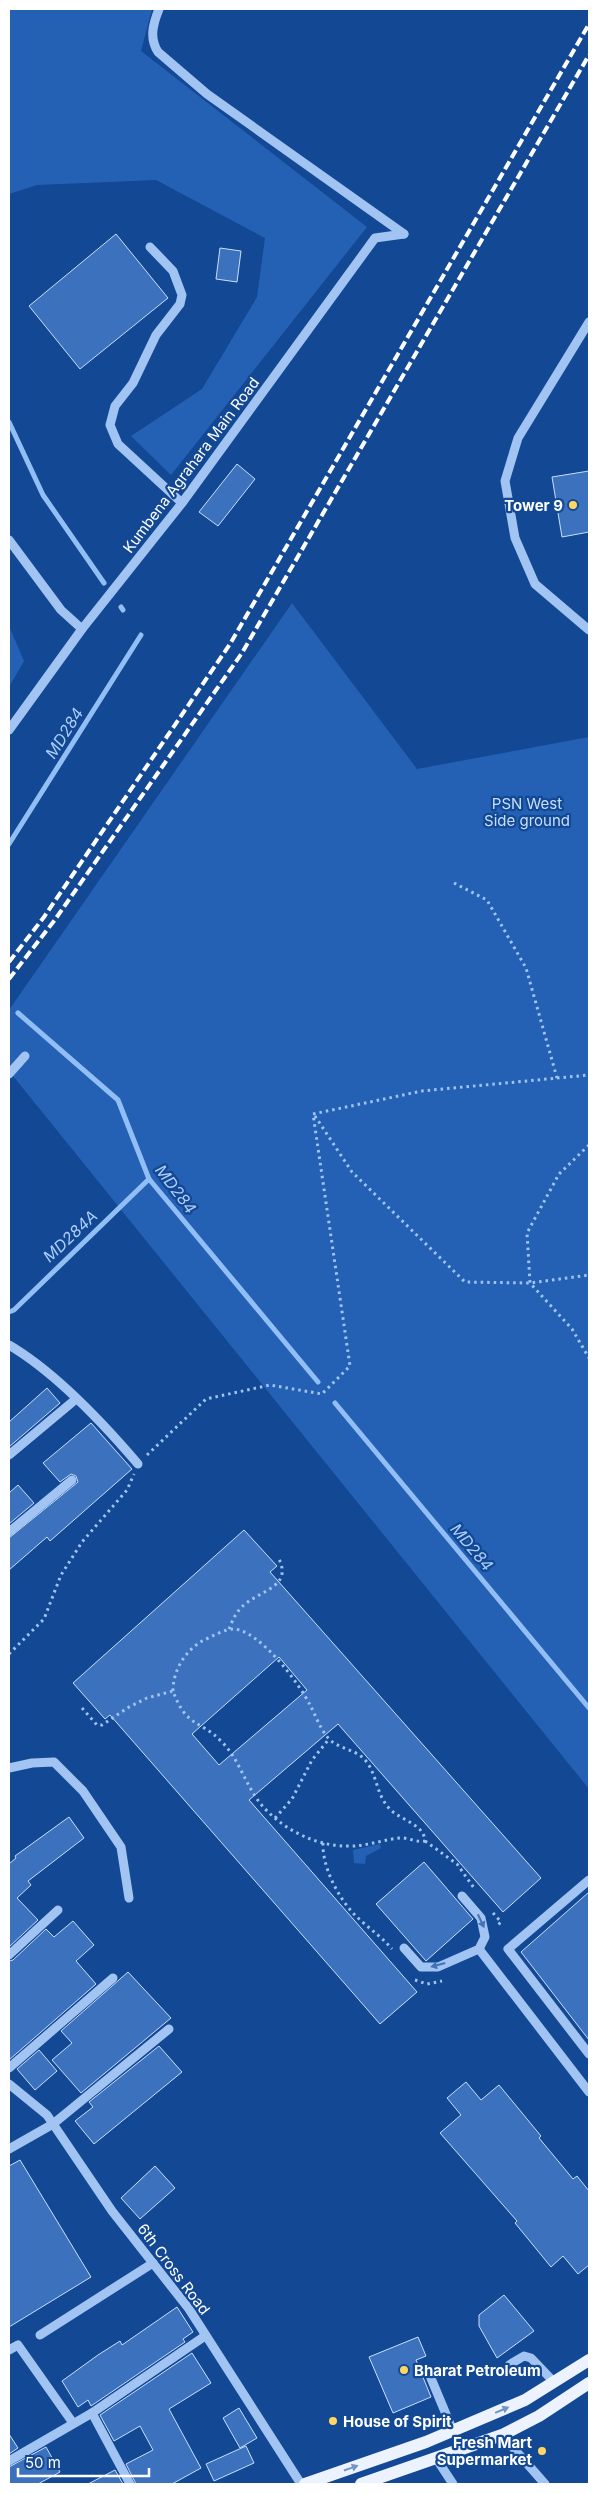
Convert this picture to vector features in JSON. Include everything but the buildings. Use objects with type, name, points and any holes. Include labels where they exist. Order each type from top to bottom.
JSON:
[{"type":"main road","points":[[305,2484],[426,2442],[524,2400],[589,2360]]},
{"type":"main road","points":[[361,2484],[502,2435],[539,2416],[589,2383]]},
{"type":"street","name":"Kumbena Agrahara Main Road","points":[[9,730],[82,629],[182,503],[375,238],[404,234],[207,94],[158,52],[153,44],[152,34],[159,9]]},
{"type":"street","points":[[150,247],[173,271],[182,295],[180,304],[156,335],[133,383],[115,406],[110,426],[118,444],[182,503]]},
{"type":"street","points":[[589,322],[518,438],[505,481],[515,538],[535,584],[589,630]]},
{"type":"street","points":[[9,540],[61,610],[82,629]]},
{"type":"street","points":[[9,1074],[25,1056]]},
{"type":"street","points":[[9,1345],[25,1355],[104,1424],[138,1464]]},
{"type":"street","points":[[9,1455],[76,1399]]},
{"type":"street","points":[[9,1532],[72,1480]]},
{"type":"street","points":[[9,1768],[32,1763],[54,1762],[72,1778],[121,1847],[129,1898]]},
{"type":"street","points":[[589,1880],[508,1949],[589,2054]]},
{"type":"street","points":[[404,1948],[421,1967],[438,1967],[479,1949],[485,1937],[481,1918],[462,1896]]},
{"type":"street","points":[[9,1955],[58,1910]]},
{"type":"street","points":[[479,1949],[589,2092]]},
{"type":"street","points":[[9,2068],[113,1978]]},
{"type":"street","points":[[9,2149],[53,2124],[169,2029]]},
{"type":"street","name":"6th Cross Road","points":[[9,2084],[47,2114],[112,2211],[189,2309],[301,2484]]},
{"type":"street","points":[[40,2335],[153,2263]]},
{"type":"street","points":[[9,2461],[73,2423],[92,2414],[205,2336]]},
{"type":"street","points":[[9,2350],[18,2345],[73,2423]]},
{"type":"street","points":[[508,2365],[524,2356],[531,2358],[554,2382]]},
{"type":"street","points":[[428,2371],[453,2430]]},
{"type":"street","points":[[92,2414],[130,2484]]},
{"type":"street","points":[[502,2435],[545,2484]]},
{"type":"street","points":[[436,2458],[452,2484]]},
{"type":"path","points":[[454,883],[487,900],[526,968],[556,1078]]},
{"type":"path","points":[[313,1114],[422,1091],[589,1075]]},
{"type":"path","points":[[313,1114],[352,1172],[466,1282],[530,1283],[589,1275]]},
{"type":"path","points":[[9,1654],[44,1619],[61,1575],[82,1542],[127,1490],[138,1464],[206,1399],[270,1385],[322,1394],[350,1366],[313,1114]]},
{"type":"path","points":[[589,1145],[559,1174],[527,1233],[530,1283],[572,1329],[589,1358]]},
{"type":"path","points":[[228,1630],[241,1608],[269,1590],[283,1574],[284,1569],[278,1557]]},
{"type":"path","points":[[235,1629],[247,1634],[261,1644],[302,1692],[329,1739],[362,1757],[371,1768],[388,1807],[402,1819],[420,1828],[425,1835],[425,1841],[404,1838],[345,1846],[323,1842],[299,1834],[260,1804],[249,1788],[235,1758],[223,1742],[188,1719],[177,1702],[174,1691],[173,1678],[189,1652],[201,1642],[228,1630],[235,1629]]},
{"type":"path","points":[[82,1708],[93,1721],[102,1725],[147,1698],[174,1691]]},
{"type":"path","points":[[276,1818],[292,1798],[312,1760],[329,1739]]},
{"type":"path","points":[[323,1842],[322,1856],[338,1892],[356,1916],[376,1932],[395,1954]]},
{"type":"path","points":[[410,1976],[418,1982],[426,1984],[433,1984],[445,1979]]},
{"type":"green space","points":[[9,9],[152,9],[141,51],[367,227],[171,475],[131,436],[202,389],[257,297],[265,238],[156,180],[37,185],[9,194]]},
{"type":"green space","name":"PSN West Side ground","points":[[292,603],[417,769],[589,737],[589,1789],[9,1071],[9,1010]]},
{"type":"green space","points":[[9,626],[24,661],[9,687]]},
{"type":"green space","points":[[380,1844],[381,1848],[366,1856],[365,1864],[354,1863],[353,1850]]},
{"type":"waterway","name":"MD284","points":[[9,422],[43,495],[104,583]]},
{"type":"waterway","name":"MD284","points":[[9,844],[141,635]]},
{"type":"waterway","name":"MD284","points":[[18,1013],[118,1100],[149,1179],[318,1382]]},
{"type":"waterway","name":"MD284A","points":[[9,1312],[14,1310],[149,1179]]},
{"type":"waterway","name":"MD284","points":[[335,1403],[589,1708]]},
{"type":"railway","points":[[9,962],[44,917],[230,644],[589,24]]},
{"type":"railway","points":[[9,979],[54,921],[242,653],[589,55]]},
{"type":"place","name":"Tower 9","points":[[573,505]]},
{"type":"place","name":"Bharat Petroleum","points":[[404,2370]]},
{"type":"place","name":"House of Spirit","points":[[333,2421]]},
{"type":"place","name":"Fresh Mart Supermarket","points":[[542,2451]]}]
